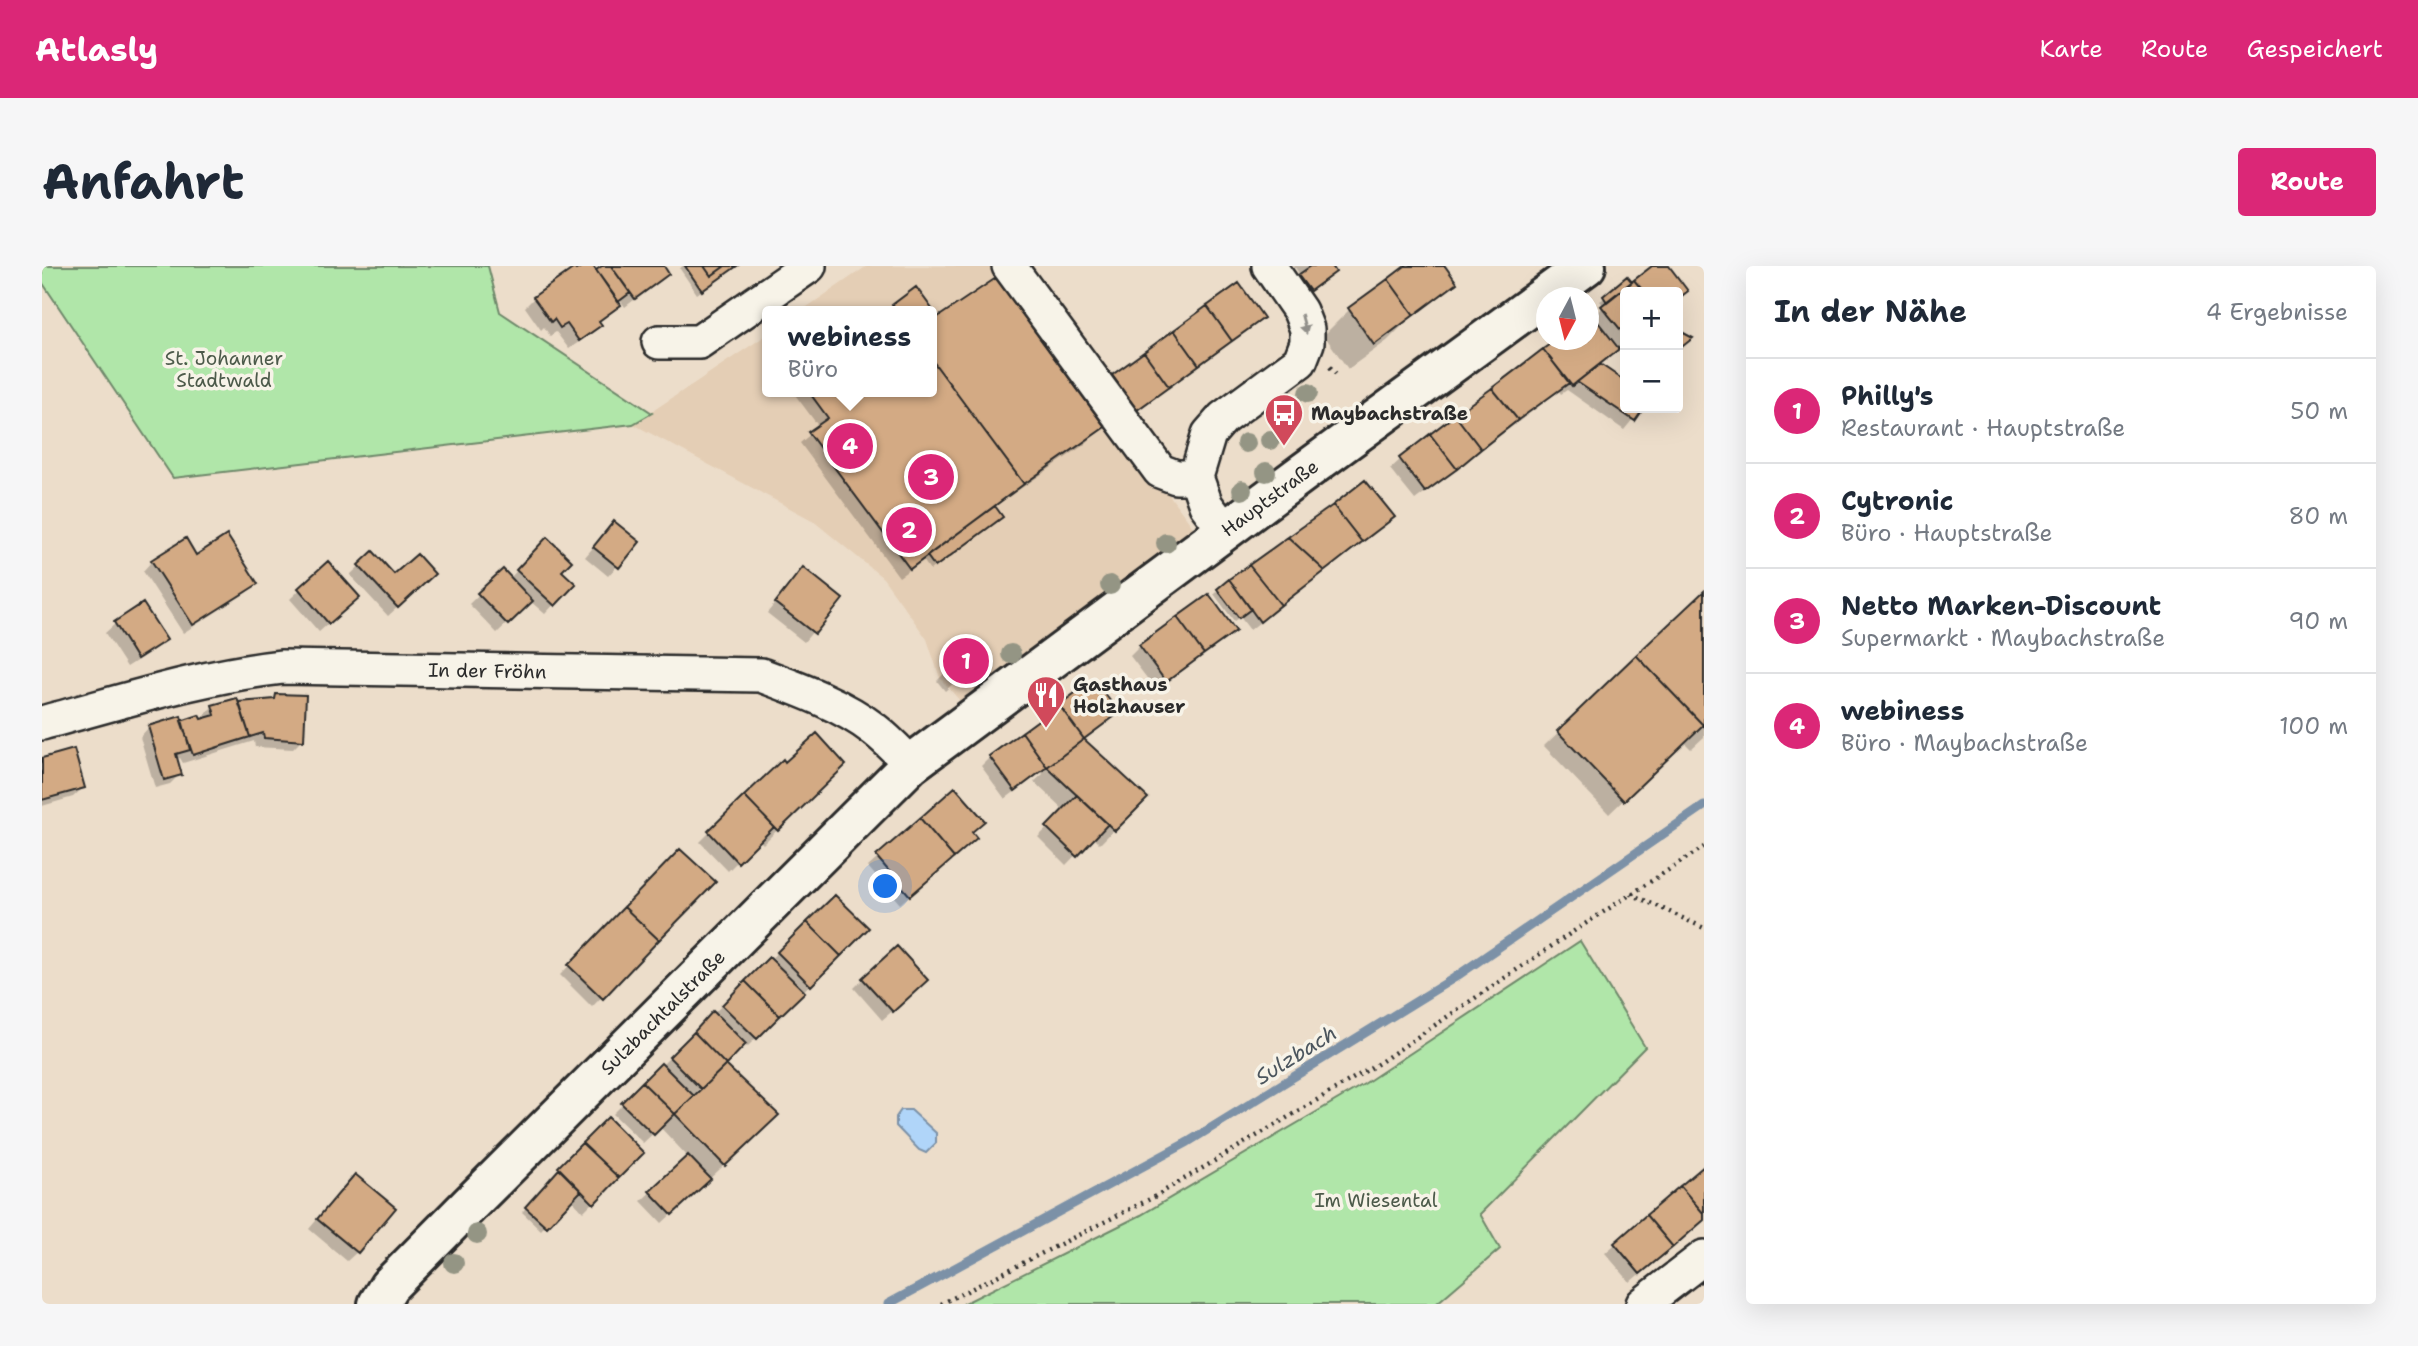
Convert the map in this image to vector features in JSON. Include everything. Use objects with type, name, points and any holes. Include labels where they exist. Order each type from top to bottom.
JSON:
[{"type":"main road","name":"Hauptstraße","points":[[954,730],[1586,266]]},
{"type":"main road","name":"Sulzbachtalstraße","points":[[378,1304],[390,1286],[443,1231],[911,764],[954,730]]},
{"type":"street","points":[[659,342],[699,342],[809,266]]},
{"type":"street","points":[[1009,266],[1160,471],[1176,477],[1196,477]]},
{"type":"street","points":[[1225,530],[1206,505],[1196,477],[1209,434],[1223,418],[1300,361],[1307,344],[1307,329],[1300,312],[1269,266]]},
{"type":"street","name":"In der Fröhn","points":[[42,723],[203,680],[282,667],[761,676],[791,686],[873,728],[911,764]]},
{"type":"street","points":[[1643,1304],[1704,1257]]},
{"type":"path","points":[[942,1304],[1166,1190],[1379,1063],[1704,847]]},
{"type":"path","points":[[1630,894],[1704,928]]},
{"type":"shaded area","points":[[867,266],[1000,266],[1198,534],[961,702],[940,678],[927,639],[883,578],[812,520],[633,424],[762,338],[762,397],[937,397],[937,306],[808,306]]},
{"type":"green space","name":"St. Johanner Stadtwald","points":[[42,266],[488,266],[500,312],[652,413],[633,424],[173,478],[42,282]]},
{"type":"green space","name":"Im Wiesental","points":[[1580,941],[1645,1047],[1480,1214],[1500,1249],[1436,1304],[963,1304],[1141,1215],[1364,1084]]},
{"type":"water","points":[[901,1110],[911,1110],[936,1133],[936,1143],[926,1153],[919,1150],[896,1126],[896,1117]]},
{"type":"building","points":[[583,266],[593,266],[621,305],[599,321],[602,325],[579,341],[567,324],[560,328],[554,319],[551,322],[533,297],[574,268],[576,270]]},
{"type":"building","points":[[602,266],[611,266],[630,293],[618,302],[596,270]]},
{"type":"building","points":[[611,266],[664,266],[669,274],[635,299]]},
{"type":"building","points":[[685,266],[704,266],[711,276],[725,266],[737,266],[702,291]]},
{"type":"building","points":[[704,266],[725,266],[711,276]]},
{"type":"building","points":[[1311,266],[1332,266],[1336,272],[1310,291],[1298,275]]},
{"type":"building","points":[[1405,266],[1445,266],[1457,283],[1414,315],[1388,279]]},
{"type":"building","points":[[1652,266],[1669,266],[1688,291],[1683,295],[1683,287],[1640,287],[1634,280]]},
{"type":"building","points":[[1627,276],[1632,282],[1626,287],[1620,287],[1620,292],[1607,302],[1603,296]]},
{"type":"building","points":[[996,278],[1105,427],[1024,484],[937,367],[938,317]]},
{"type":"building","points":[[1388,279],[1414,315],[1374,345],[1348,308]]},
{"type":"building","points":[[1634,280],[1640,287],[1625,287]]},
{"type":"building","points":[[1239,283],[1264,318],[1232,341],[1207,306]]},
{"type":"building","points":[[916,287],[930,306],[893,306],[892,305]]},
{"type":"building","points":[[1620,291],[1620,329],[1601,306]]},
{"type":"building","points":[[1207,306],[1232,341],[1199,365],[1174,330]]},
{"type":"building","points":[[1599,323],[1619,349],[1572,386],[1544,350],[1599,350]]},
{"type":"building","points":[[1174,330],[1199,365],[1169,387],[1144,352]]},
{"type":"building","points":[[1683,333],[1693,338],[1683,346]]},
{"type":"building","points":[[1542,350],[1569,383],[1518,420],[1492,388]]},
{"type":"building","points":[[1144,352],[1169,387],[1137,410],[1112,375]]},
{"type":"building","points":[[1600,364],[1620,378],[1620,411],[1577,382]]},
{"type":"building","points":[[937,367],[1024,484],[910,569],[808,432],[828,418],[813,397],[937,397]]},
{"type":"building","points":[[1492,388],[1518,420],[1481,449],[1455,415]]},
{"type":"building","points":[[1623,413],[1641,413],[1635,421]]},
{"type":"building","points":[[1455,415],[1481,449],[1457,469],[1430,434]]},
{"type":"building","points":[[1430,434],[1457,469],[1425,492],[1399,458]]},
{"type":"building","points":[[1365,480],[1395,517],[1362,542],[1333,505]]},
{"type":"building","points":[[1333,505],[1362,542],[1325,571],[1288,537]]},
{"type":"building","points":[[995,506],[1003,517],[935,567],[927,556]]},
{"type":"building","points":[[614,521],[640,542],[619,568],[593,547]]},
{"type":"building","points":[[227,535],[258,584],[193,625],[151,560],[186,538],[196,555]]},
{"type":"building","points":[[547,537],[572,561],[562,571],[576,584],[555,606],[516,570]]},
{"type":"building","points":[[1288,537],[1325,571],[1281,605],[1249,565]]},
{"type":"building","points":[[373,551],[394,574],[417,554],[435,574],[398,608],[358,565]]},
{"type":"building","points":[[328,561],[360,597],[329,624],[298,588]]},
{"type":"building","points":[[1249,565],[1281,605],[1260,622],[1229,579]]},
{"type":"building","points":[[803,567],[843,599],[815,634],[775,603]]},
{"type":"building","points":[[503,569],[533,601],[508,625],[477,593]]},
{"type":"building","points":[[1229,579],[1251,609],[1239,618],[1217,589]]},
{"type":"building","points":[[1704,591],[1704,726],[1636,655]]},
{"type":"building","points":[[1209,594],[1236,631],[1204,654],[1177,617]]},
{"type":"building","points":[[143,603],[167,640],[137,659],[114,622]]},
{"type":"building","points":[[1177,617],[1204,654],[1166,682],[1139,645]]},
{"type":"building","points":[[968,650],[979,662],[965,674],[954,661]]},
{"type":"building","points":[[1636,655],[1703,725],[1624,801],[1557,731]]},
{"type":"building","points":[[1094,679],[1119,713],[1084,739],[1059,705]]},
{"type":"building","points":[[276,694],[306,695],[304,741],[264,738],[263,733],[250,737],[239,702],[275,699]]},
{"type":"building","points":[[237,698],[250,737],[193,755],[181,721],[199,715],[201,719],[215,715],[212,705]]},
{"type":"building","points":[[1059,705],[1084,739],[1047,767],[1022,732]]},
{"type":"building","points":[[181,716],[190,750],[176,754],[182,775],[164,780],[148,726]]},
{"type":"building","points":[[1022,732],[1047,767],[1015,791],[989,756]]},
{"type":"building","points":[[817,733],[846,765],[778,831],[744,796],[783,759],[785,762]]},
{"type":"building","points":[[1084,739],[1148,798],[1115,831],[1047,767]]},
{"type":"building","points":[[74,749],[85,788],[42,800],[42,758]]},
{"type":"building","points":[[955,787],[985,821],[972,832],[977,838],[954,858],[920,818]]},
{"type":"building","points":[[1077,795],[1108,824],[1077,857],[1046,827]]},
{"type":"building","points":[[744,796],[774,827],[738,863],[708,831]]},
{"type":"building","points":[[920,818],[954,858],[910,896],[876,856]]},
{"type":"building","points":[[680,849],[716,882],[659,940],[624,907]]},
{"type":"building","points":[[835,895],[869,928],[841,956],[807,922]]},
{"type":"building","points":[[624,907],[659,940],[603,999],[568,965]]},
{"type":"building","points":[[807,922],[841,956],[811,986],[777,952]]},
{"type":"building","points":[[897,946],[928,980],[893,1012],[862,978]]},
{"type":"building","points":[[769,957],[805,992],[780,1016],[745,981]]},
{"type":"building","points":[[745,981],[780,1016],[757,1039],[722,1005]]},
{"type":"building","points":[[713,1011],[746,1044],[726,1065],[694,1032]]},
{"type":"building","points":[[694,1032],[726,1065],[701,1089],[669,1057]]},
{"type":"building","points":[[661,1063],[694,1096],[675,1114],[642,1082]]},
{"type":"building","points":[[726,1065],[779,1115],[725,1166],[675,1114]]},
{"type":"building","points":[[642,1082],[675,1114],[654,1135],[621,1103]]},
{"type":"building","points":[[608,1117],[644,1153],[619,1178],[582,1143]]},
{"type":"building","points":[[582,1143],[619,1178],[594,1204],[558,1167]]},
{"type":"building","points":[[688,1155],[711,1179],[672,1215],[649,1191]]},
{"type":"building","points":[[1704,1166],[1704,1214],[1680,1186]]},
{"type":"building","points":[[559,1169],[581,1191],[547,1227],[525,1207]]},
{"type":"building","points":[[355,1174],[396,1208],[358,1253],[317,1219]]},
{"type":"building","points":[[1680,1186],[1704,1214],[1704,1220],[1673,1247],[1646,1215]]},
{"type":"building","points":[[1646,1215],[1673,1247],[1640,1274],[1614,1243]]},
{"type":"waterway","name":"Sulzbach","points":[[888,1304],[1188,1142],[1454,978],[1704,806]]},
{"type":"place","name":"webiness","points":[[850,446]]},
{"type":"place","name":"Maybachstraße","points":[[1284,447]]},
{"type":"place","name":"Netto Marken-Discount","points":[[931,477]]},
{"type":"place","name":"Cytronic","points":[[909,530]]},
{"type":"place","name":"Philly's","points":[[966,661]]},
{"type":"place","name":"Gasthaus Holzhauser","points":[[1046,729]]}]
